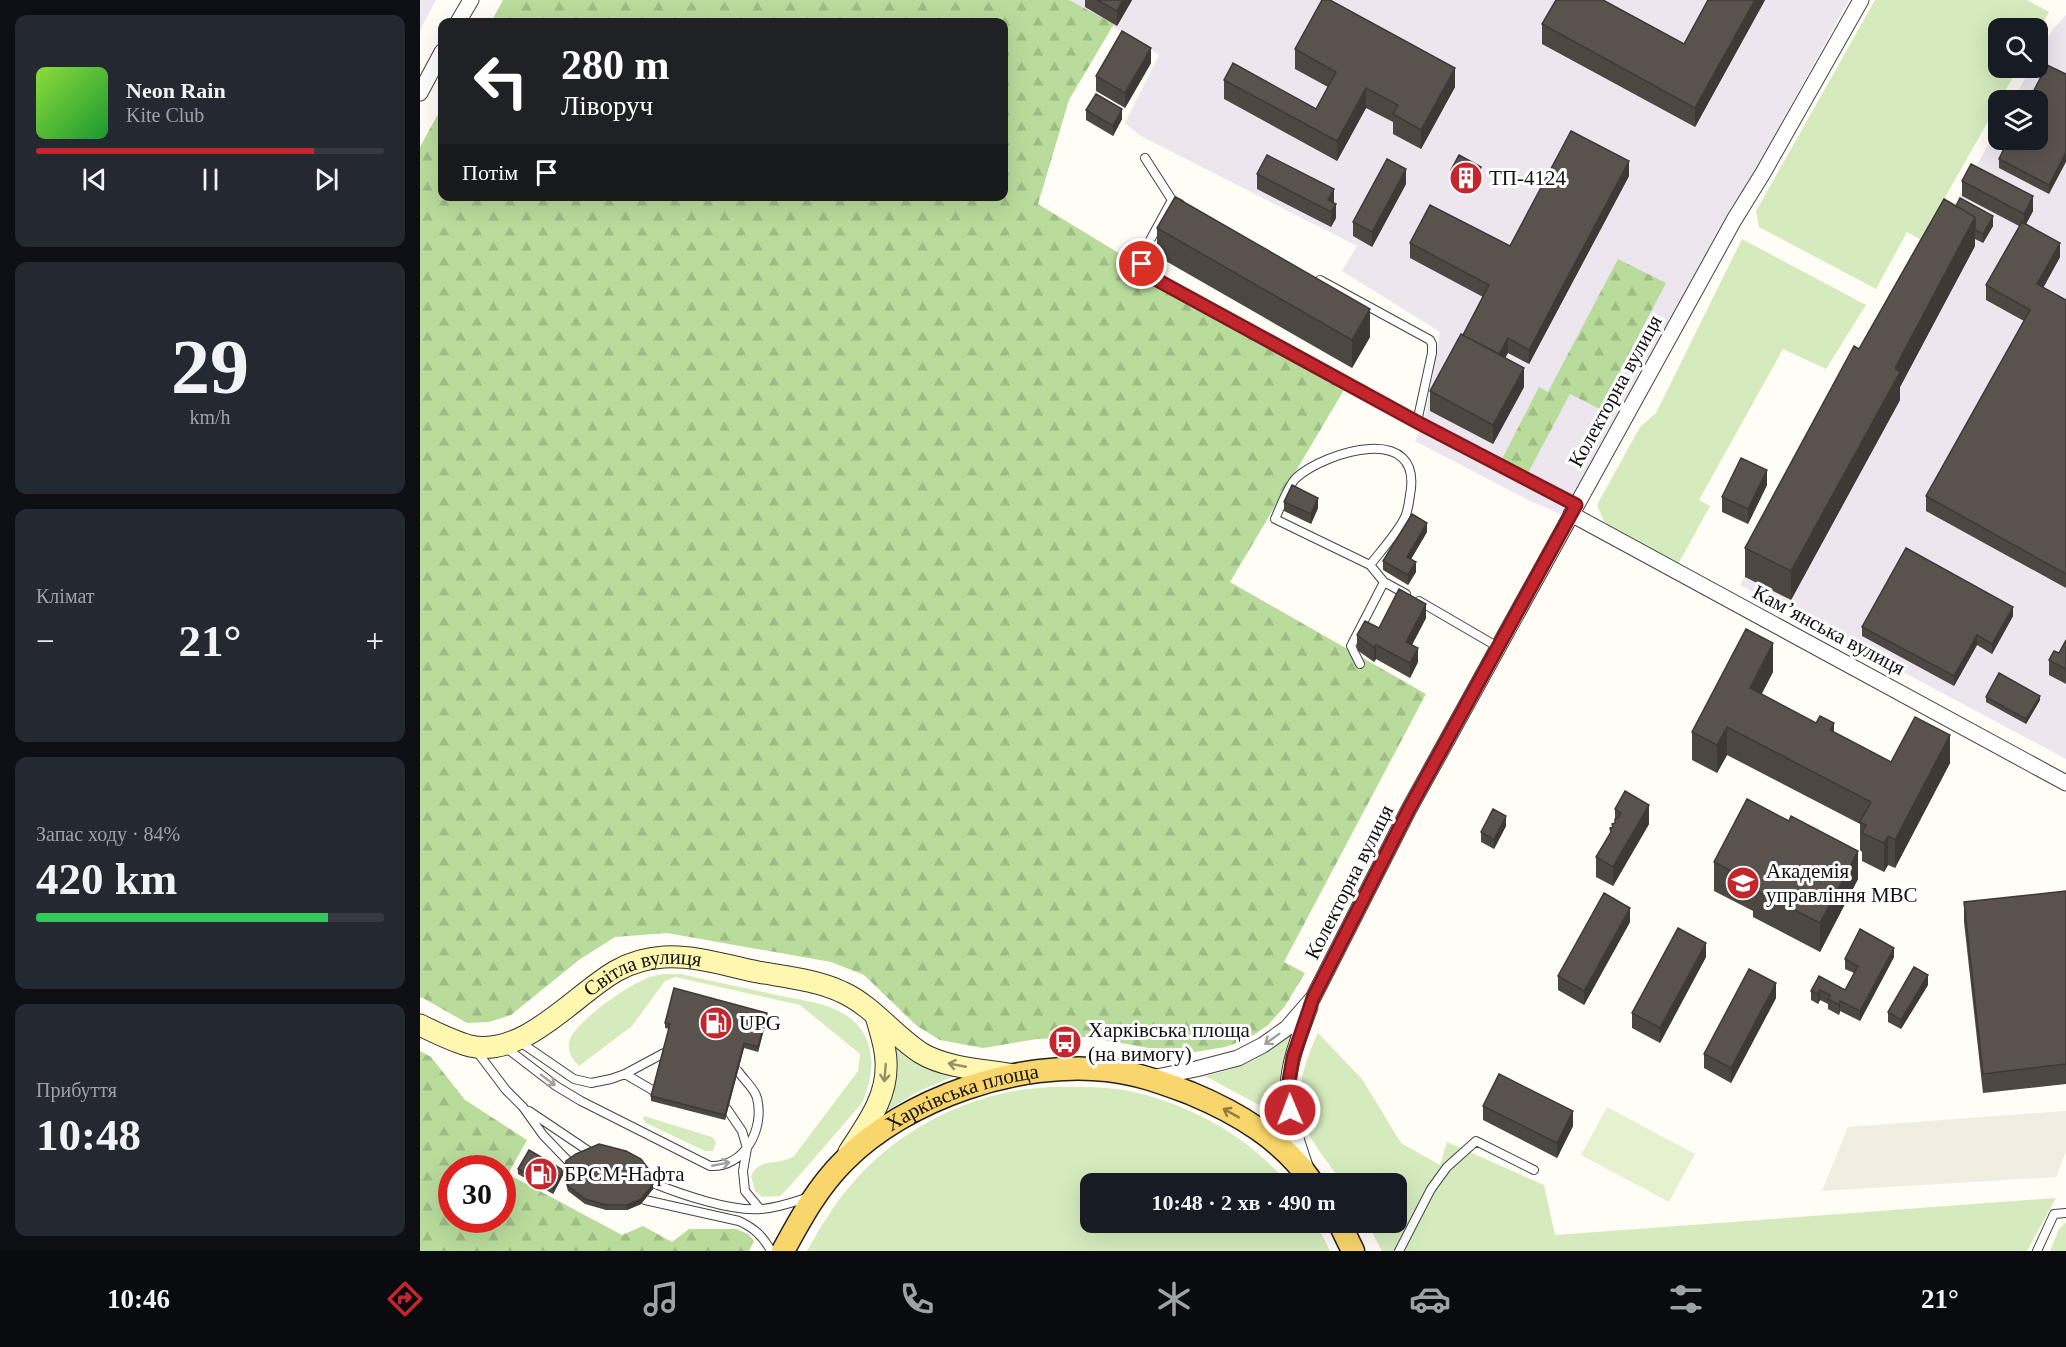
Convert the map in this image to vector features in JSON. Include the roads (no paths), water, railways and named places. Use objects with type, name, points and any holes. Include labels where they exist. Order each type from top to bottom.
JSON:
[{"type":"main road","name":"Світла вулиця","points":[[420,1025],[442,1037],[472,1046],[509,1042],[544,1025],[616,971],[640,961],[664,957],[688,958],[828,987],[862,1003],[923,1054],[949,1064],[1014,1075]]},
{"type":"main road","points":[[845,1160],[873,1115],[882,1093],[886,1062],[876,1016]]},
{"type":"main road","name":"Харківська площа","points":[[783,1251],[813,1196],[845,1160],[885,1127],[924,1104],[965,1088],[1014,1075],[1067,1069],[1107,1069],[1151,1078],[1211,1102],[1254,1126],[1286,1150],[1305,1173]]},
{"type":"main road","points":[[1344,1233],[1353,1251]]},
{"type":"street","points":[[460,18],[471,0]]},
{"type":"street","name":"Колекторна вулиця","points":[[1309,1173],[1294,1129],[1288,1087],[1293,1057],[1313,998],[1409,809],[1734,220],[1861,0]]},
{"type":"street","points":[[420,93],[438,59]]},
{"type":"street","name":"Камʼянська вулиця","points":[[1574,509],[2066,783]]},
{"type":"street","name":"Колекторна вулиця","points":[[1151,1078],[1196,1070],[1238,1058],[1263,1045],[1287,1028],[1313,998]]},
{"type":"lane","points":[[1145,158],[1172,200],[1193,211]]},
{"type":"lane","points":[[1172,200],[1142,255],[1143,269],[1148,275],[1574,509]]},
{"type":"lane","points":[[1317,278],[1431,340],[1432,353],[1417,422]]},
{"type":"lane","points":[[1370,565],[1406,517],[1412,487],[1411,474],[1405,460],[1393,451],[1375,447],[1324,459],[1294,479],[1275,519],[1370,565],[1384,582],[1498,647]]},
{"type":"lane","points":[[1360,664],[1352,646],[1384,582]]},
{"type":"lane","points":[[509,1042],[574,1079],[591,1083],[625,1074],[664,1053]]},
{"type":"lane","points":[[509,1042],[556,1086],[710,1166],[721,1167],[731,1162],[747,1148],[756,1134],[757,1096],[738,1071]]},
{"type":"lane","points":[[472,1046],[506,1090],[523,1107],[543,1135],[570,1163]]},
{"type":"lane","points":[[625,1074],[654,1091],[675,1096]]},
{"type":"lane","points":[[706,1104],[728,1109],[742,1131],[747,1148],[743,1171],[745,1191],[760,1209]]},
{"type":"lane","points":[[523,1107],[590,1152]]},
{"type":"lane","points":[[1399,1251],[1431,1190],[1447,1167],[1476,1141],[1534,1170]]},
{"type":"lane","points":[[653,1183],[682,1195],[747,1209],[779,1206],[813,1196]]},
{"type":"lane","points":[[645,1200],[745,1224],[762,1236],[771,1251]]},
{"type":"lane","points":[[2037,1251],[2054,1214],[2066,1213]]},
{"type":"place","name":"ТП-4124","points":[[1466,178]]},
{"type":"place","name":"Академія управління МВС","points":[[1743,883]]},
{"type":"place","name":"UPG","points":[[716,1023]]},
{"type":"place","name":"Харківська площа (на вимогу)","points":[[1065,1042]]},
{"type":"place","name":"БРСМ-Нафта","points":[[541,1174]]}]
